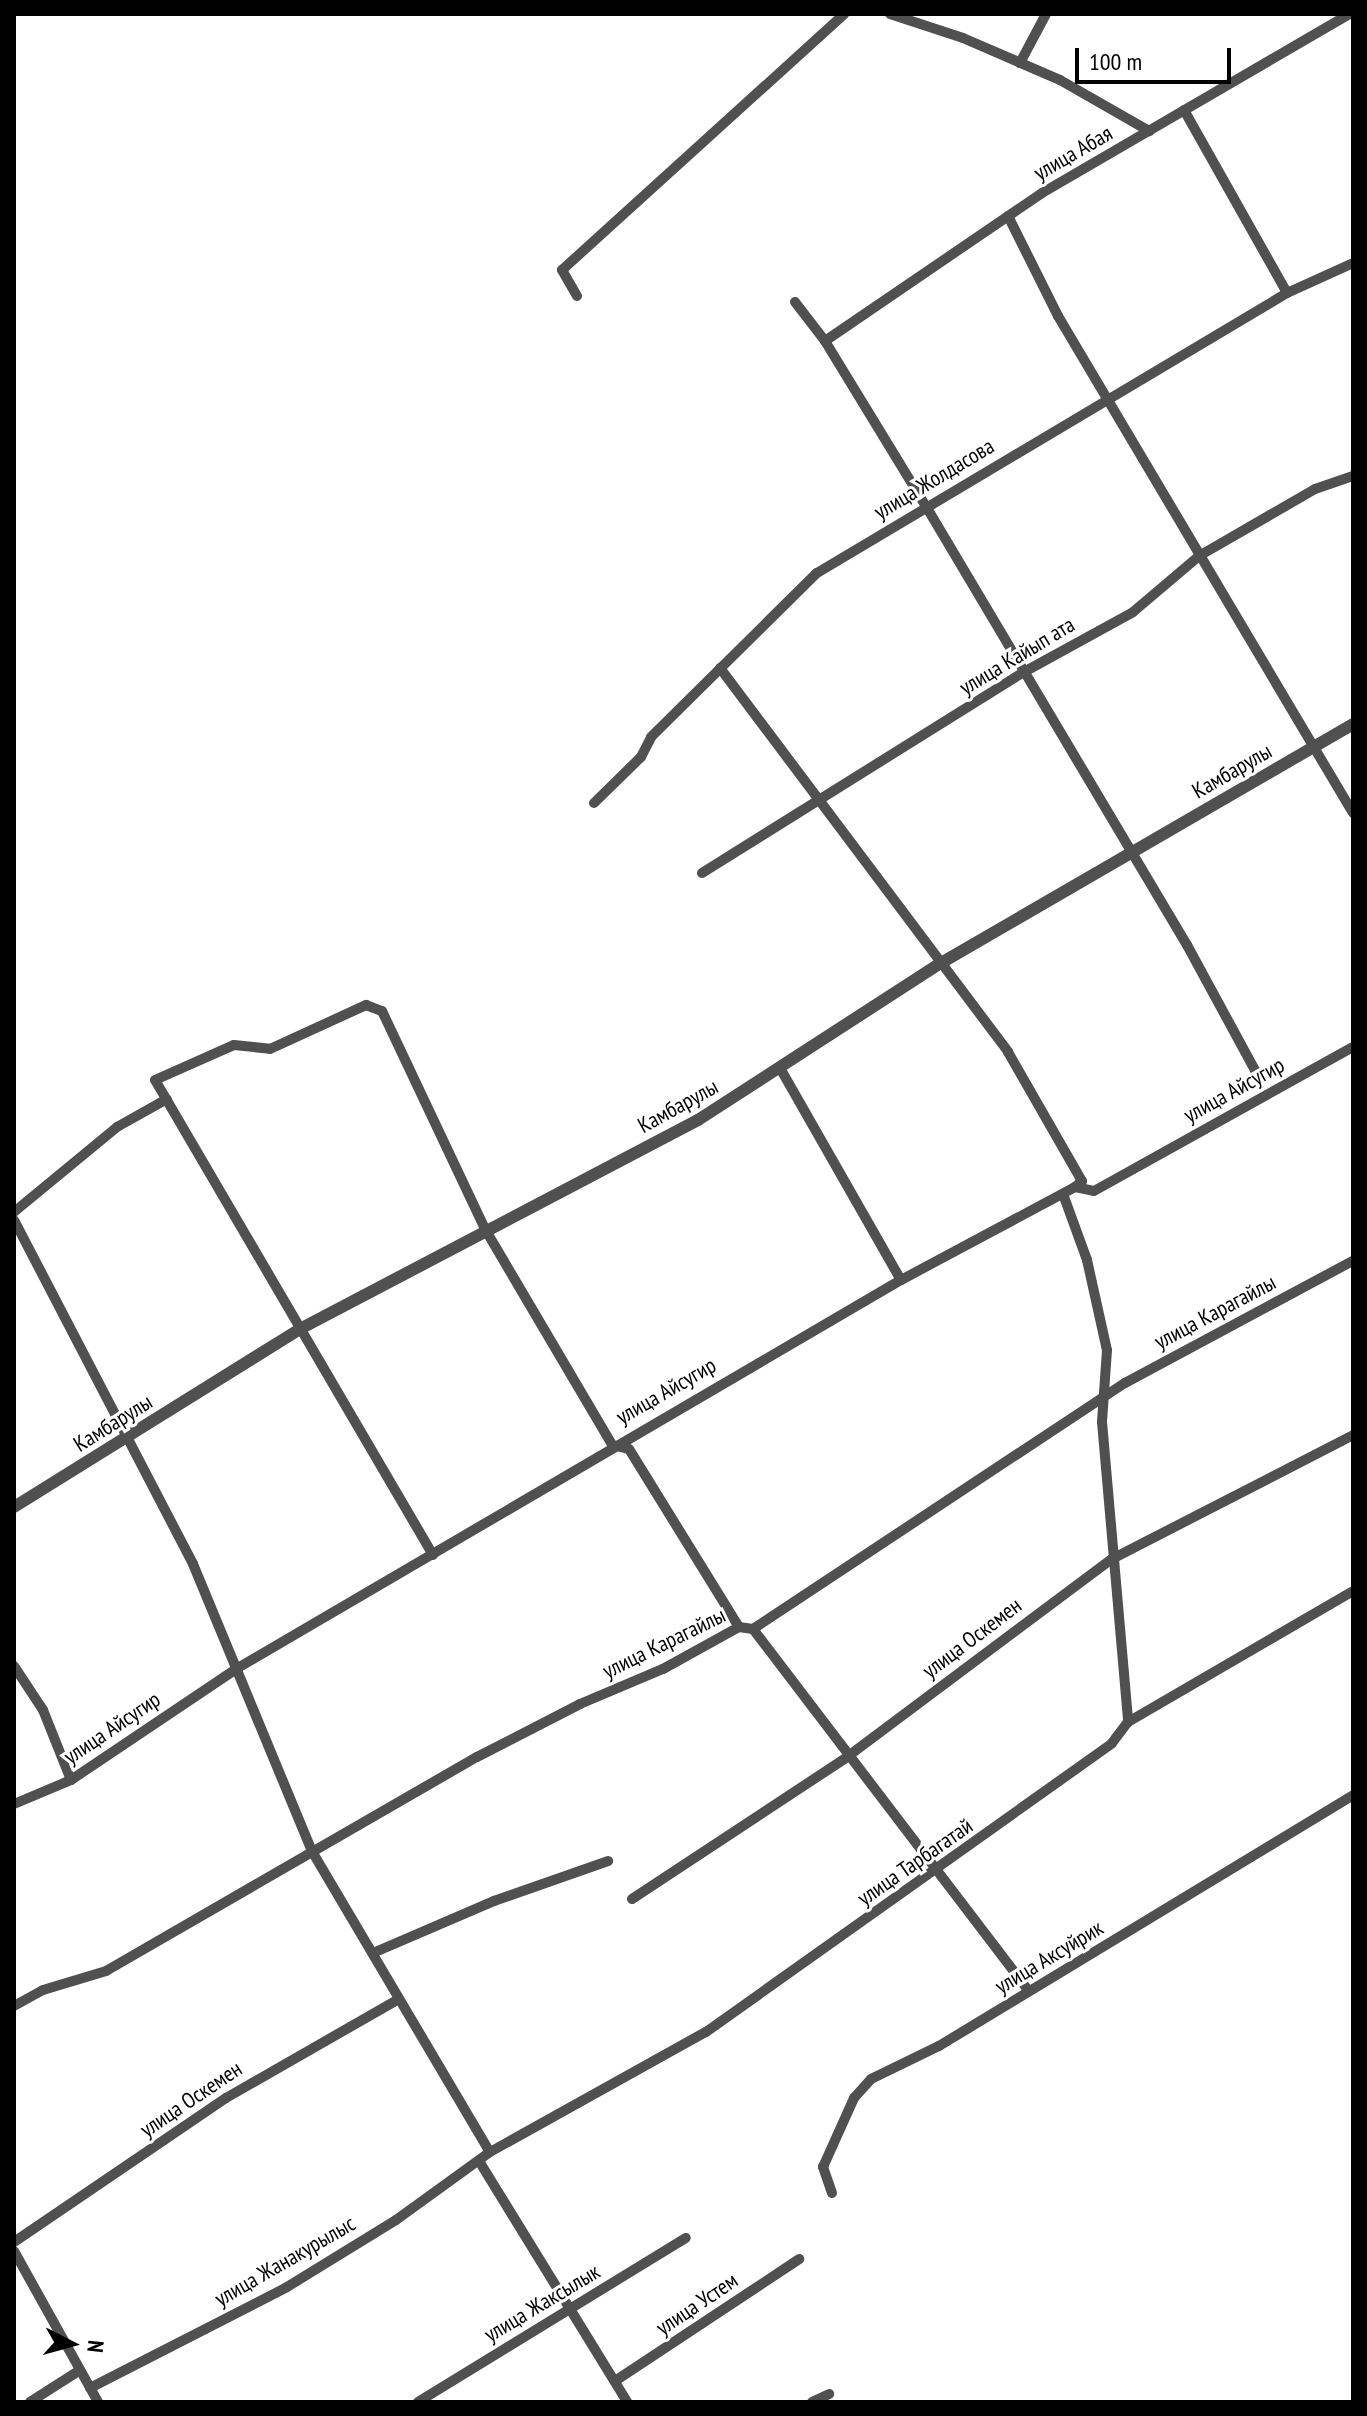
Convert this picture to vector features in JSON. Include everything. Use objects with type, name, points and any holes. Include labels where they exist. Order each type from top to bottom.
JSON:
[{"type":"street","points":[[577,296],[562,270],[844,14]]},
{"type":"street","points":[[890,14],[1020,63],[1149,131]]},
{"type":"street","points":[[1020,63],[1046,14]]},
{"type":"street","name":"улица Абая","points":[[825,341],[1008,216],[1350,14]]},
{"type":"street","points":[[1184,110],[1287,293]]},
{"type":"street","points":[[1008,216],[1199,556],[1353,813]]},
{"type":"street","name":"улица Жолдасова","points":[[594,803],[720,668],[817,573],[1287,293],[1353,263]]},
{"type":"street","points":[[795,302],[825,341],[927,508],[1129,854],[1187,945],[1257,1074]]},
{"type":"street","name":"улица Кайып ата","points":[[702,873],[1024,672],[1133,612],[1199,556],[1315,489],[1353,476]]},
{"type":"street","points":[[720,668],[1008,1052],[1082,1181],[1075,1187]]},
{"type":"street","name":"Камбарулы","points":[[14,1507],[298,1330],[485,1229],[698,1120],[941,963],[1353,724]]},
{"type":"street","points":[[433,1555],[323,1361],[298,1330],[155,1080],[234,1045],[270,1049],[374,1005],[382,1011],[485,1229],[612,1445],[629,1449],[739,1627]]},
{"type":"street","name":"улица Айсугир","points":[[14,1804],[71,1780],[236,1669],[433,1555],[612,1445],[901,1280],[1075,1187],[1094,1191],[1353,1047]]},
{"type":"street","points":[[780,1068],[901,1280]]},
{"type":"street","points":[[14,1212],[117,1127],[167,1099]]},
{"type":"street","points":[[1063,1194],[1099,1306],[1107,1397],[1102,1422],[1128,1722]]},
{"type":"street","points":[[14,1220],[124,1440],[193,1564],[313,1853],[373,1953],[397,2000],[490,2152]]},
{"type":"street","name":"улица Карагайлы","points":[[14,2006],[43,1990],[106,1971],[477,1757],[580,1704],[663,1669],[739,1627],[753,1629],[1107,1397],[1353,1261]]},
{"type":"street","name":"улица Оскемен","points":[[632,1899],[847,1757],[1112,1559],[1353,1435]]},
{"type":"street","name":"улица Тарбагатай","points":[[490,2152],[706,2032],[935,1873],[1112,1743],[1128,1722],[1353,1591]]},
{"type":"street","points":[[753,1629],[935,1873],[1029,1991]]},
{"type":"street","points":[[14,1666],[43,1710],[71,1780]]},
{"type":"street","name":"улица Аксуйрик","points":[[832,2193],[823,2167],[854,2098],[871,2079],[939,2046],[1353,1795]]},
{"type":"street","points":[[373,1953],[494,1901],[608,1861]]},
{"type":"street","name":"улица Оскемен","points":[[14,2242],[276,2066],[397,2000]]},
{"type":"street","name":"улица Жанакурылыс","points":[[90,2388],[287,2287],[490,2152]]},
{"type":"street","points":[[479,2161],[568,2311],[627,2402]]},
{"type":"street","name":"улица Жаксылык","points":[[418,2402],[686,2238]]},
{"type":"street","points":[[14,2251],[98,2402]]},
{"type":"street","name":"улица Устем","points":[[615,2381],[799,2259]]},
{"type":"street","points":[[30,2402],[80,2370]]},
{"type":"street","points":[[812,2402],[829,2394]]}]
